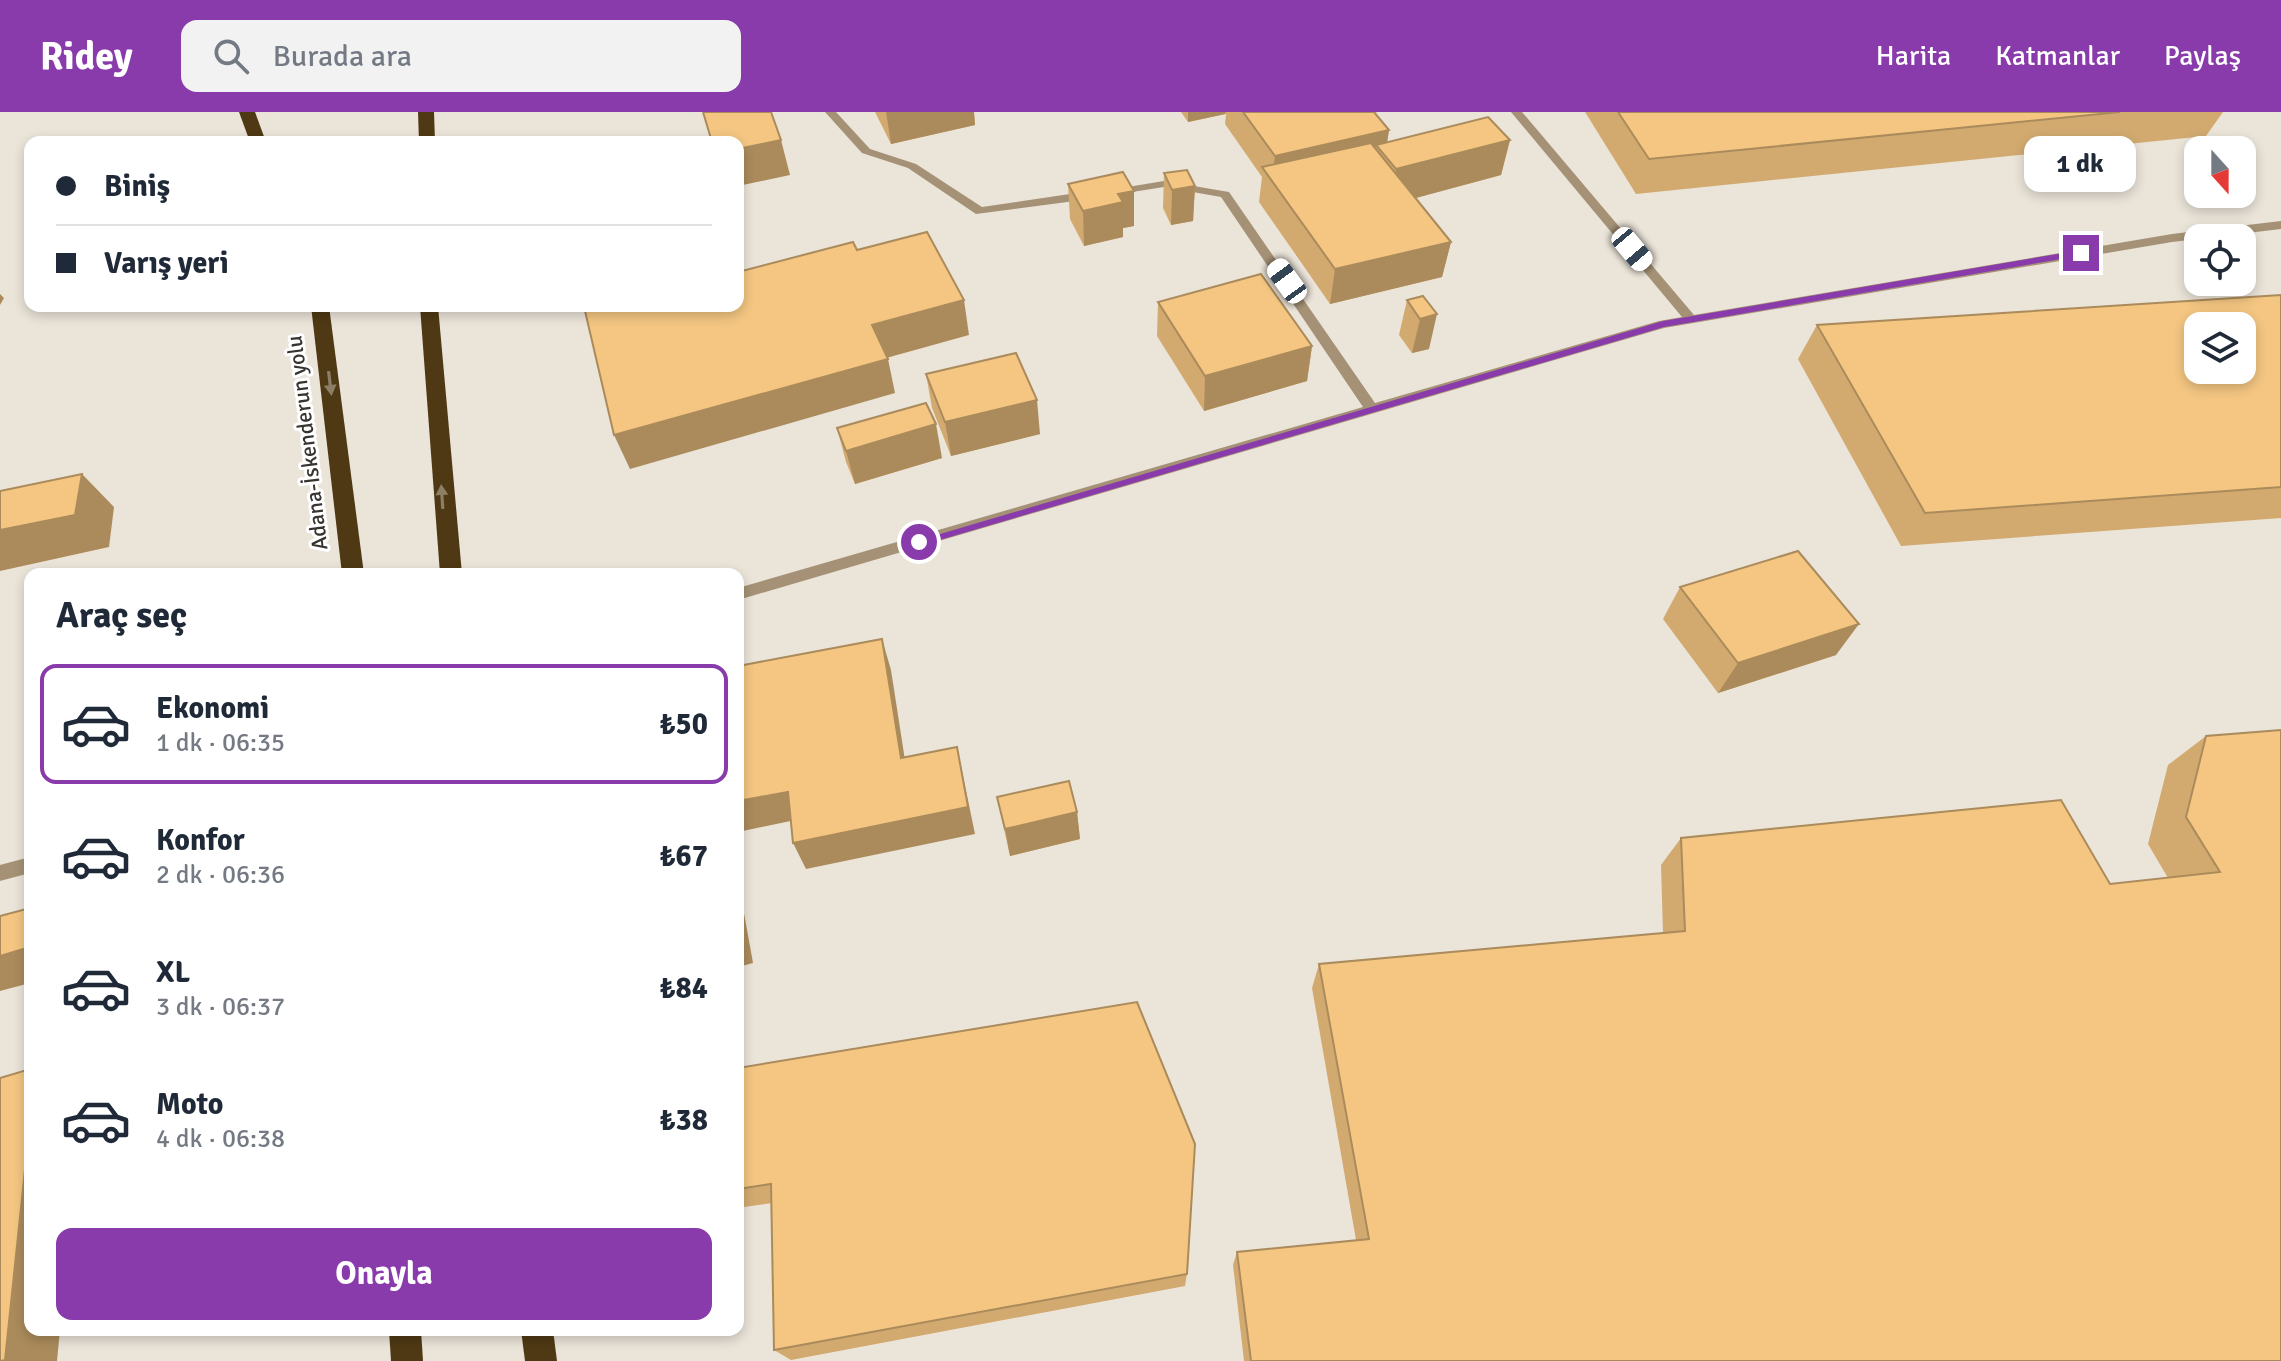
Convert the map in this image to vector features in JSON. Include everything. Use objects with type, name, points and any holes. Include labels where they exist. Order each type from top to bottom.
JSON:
[{"type":"highway","points":[[247,112],[256,136]]},
{"type":"highway","points":[[426,112],[427,136]]},
{"type":"highway","name":"Adana-İskenderun yolu","points":[[321,312],[352,568]]},
{"type":"highway","points":[[429,312],[451,568]]},
{"type":"highway","points":[[405,1336],[407,1361]]},
{"type":"highway","points":[[538,1336],[541,1361]]},
{"type":"lane","points":[[830,112],[866,151],[912,166],[980,211],[1164,184],[1225,194],[1372,409]]},
{"type":"lane","points":[[1516,112],[1690,318]]},
{"type":"lane","points":[[744,592],[1690,318],[2172,238],[2281,225]]},
{"type":"lane","points":[[0,873],[24,867]]},
{"type":"building","points":[[703,112],[771,112],[781,140],[744,148],[744,136],[710,136]]},
{"type":"building","points":[[1243,112],[1374,112],[1389,130],[1275,156]]},
{"type":"building","points":[[1618,112],[2120,112],[1649,159]]},
{"type":"building","points":[[1488,117],[1510,140],[1396,169],[1376,145]]},
{"type":"building","points":[[1371,143],[1451,242],[1335,269],[1262,167]]},
{"type":"building","points":[[1187,170],[1195,186],[1172,190],[1164,173]]},
{"type":"building","points":[[1123,172],[1134,191],[1118,194],[1123,202],[1083,211],[1068,184]]},
{"type":"building","points":[[927,232],[964,300],[872,325],[888,359],[614,435],[585,312],[744,312],[744,270],[853,242],[857,250]]},
{"type":"building","points":[[1261,274],[1312,346],[1205,376],[1158,302]]},
{"type":"building","points":[[2281,295],[2281,487],[1925,513],[1817,325]]},
{"type":"building","points":[[1423,296],[1437,314],[1420,319],[1407,300]]},
{"type":"building","points":[[1016,353],[1037,400],[945,422],[926,374]]},
{"type":"building","points":[[926,403],[936,424],[846,451],[837,428]]},
{"type":"building","points":[[82,474],[75,515],[0,530],[0,491]]},
{"type":"building","points":[[1798,551],[1859,624],[1738,663],[1680,587]]},
{"type":"building","points":[[882,639],[901,758],[957,747],[968,807],[793,843],[788,792],[744,800],[744,665]]},
{"type":"building","points":[[2281,730],[2281,1361],[1251,1361],[1237,1252],[1369,1239],[1319,964],[1685,931],[1681,838],[2061,800],[2110,884],[2220,872],[2186,817],[2206,736]]},
{"type":"building","points":[[1069,781],[1077,812],[1005,829],[997,797]]},
{"type":"building","points":[[24,910],[24,949],[0,956],[0,916]]},
{"type":"building","points":[[1137,1002],[1195,1144],[1187,1274],[774,1350],[771,1184],[744,1188],[744,1067]]},
{"type":"building","points":[[24,1071],[24,1179],[5,1360],[0,1361],[0,1078]]},
{"type":"route","points":[[919,542],[1663,324],[2081,253]]}]
